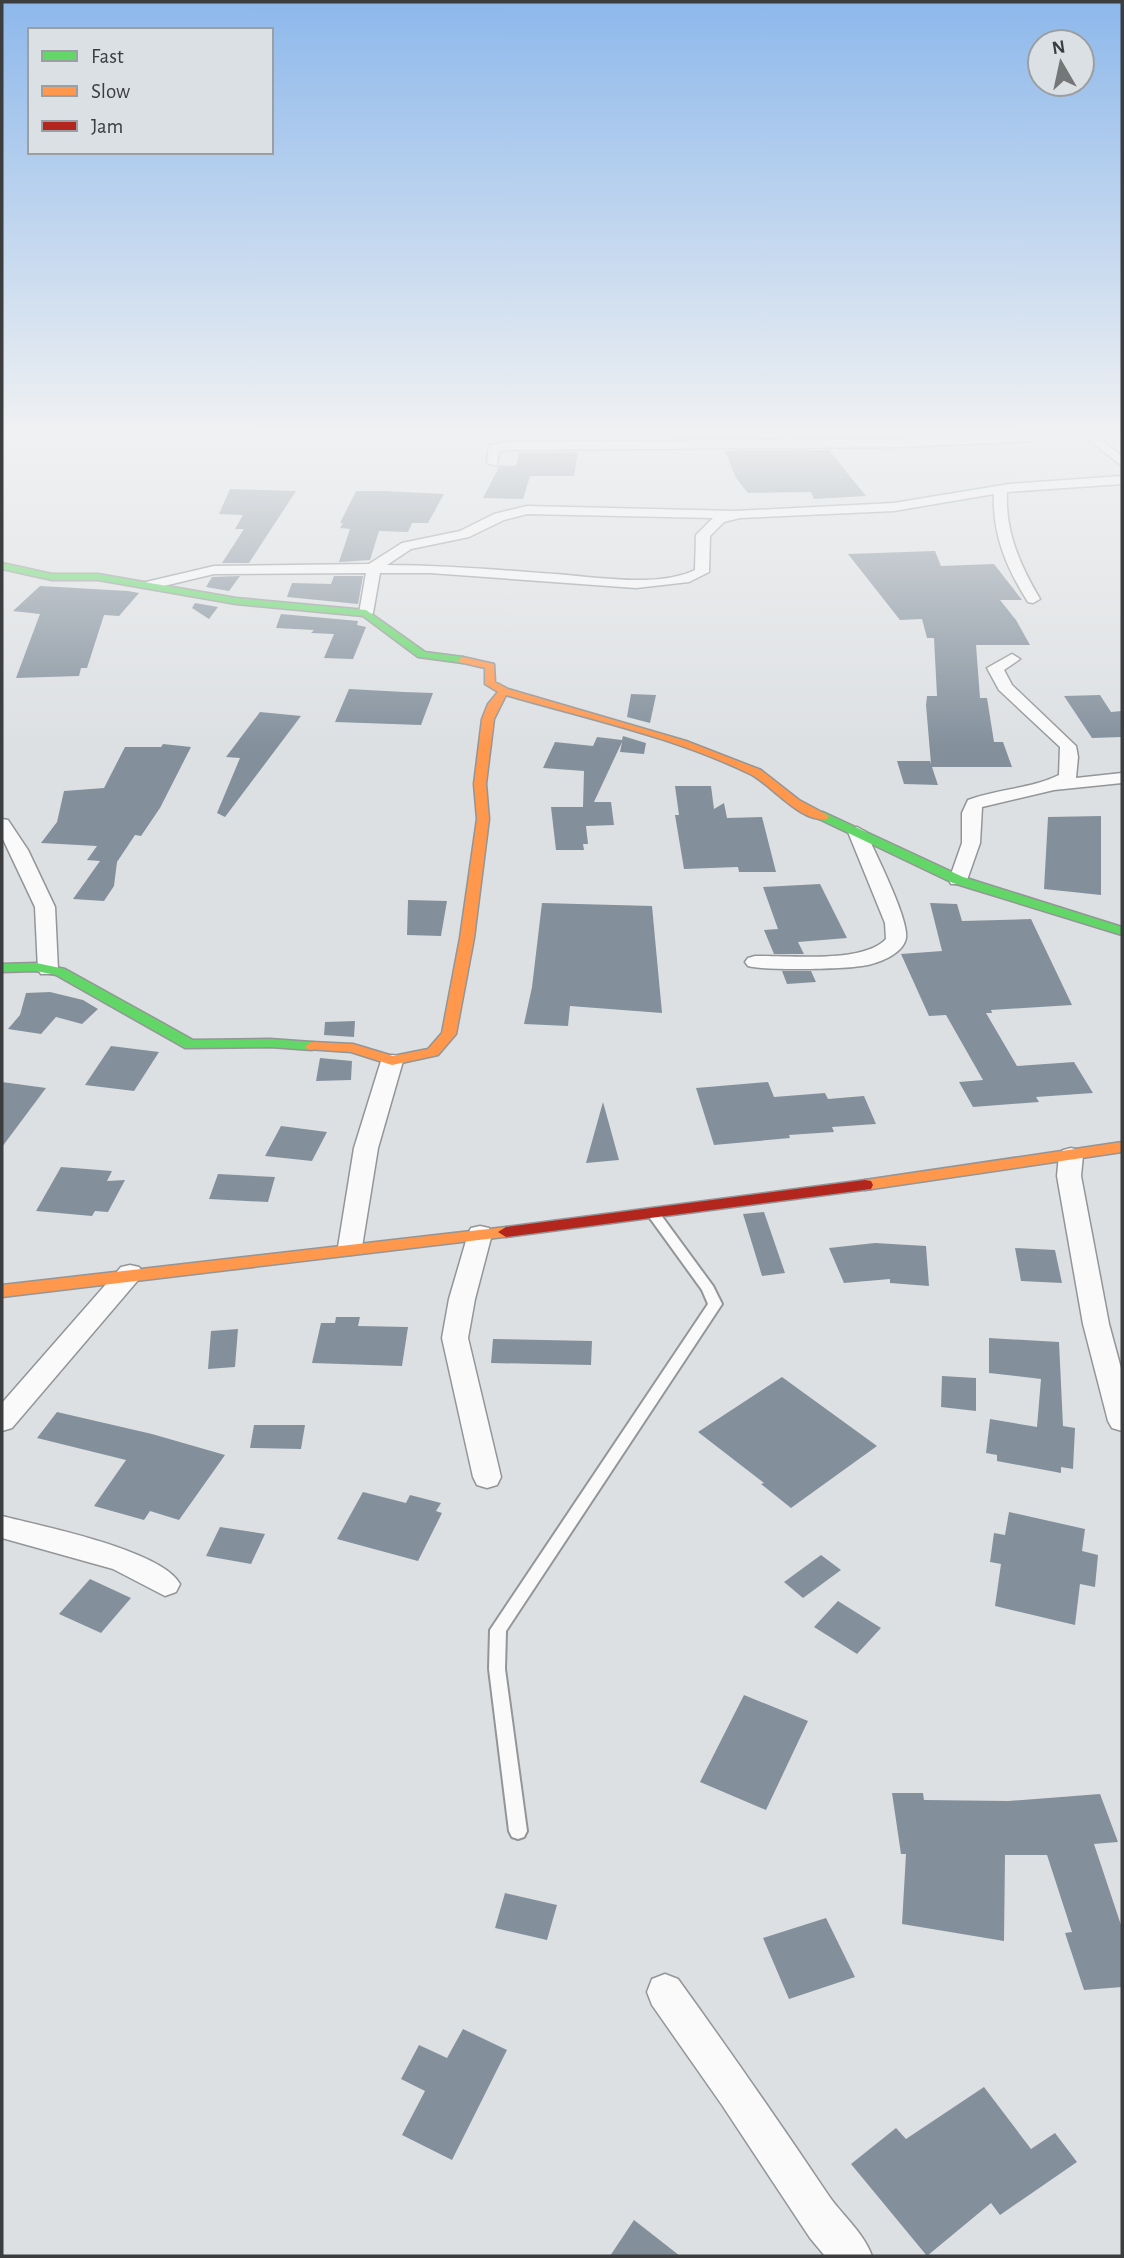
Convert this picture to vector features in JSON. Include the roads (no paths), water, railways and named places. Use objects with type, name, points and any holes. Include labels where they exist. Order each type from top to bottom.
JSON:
[{"type":"street","points":[[366,613],[374,567],[407,546],[453,536]]},
{"type":"street","points":[[151,585],[214,570],[374,567],[636,584],[672,581],[702,572],[703,536]]},
{"type":"street","points":[[1004,536],[1012,566],[1033,599]]},
{"type":"street","points":[[2,566],[52,577],[98,577],[236,601],[366,613],[422,655],[490,666],[490,684],[505,691],[681,743],[757,773],[795,803],[958,880],[1122,931]]},
{"type":"street","points":[[1012,660],[995,668],[1005,687],[1068,746],[1070,757],[1067,778],[1056,785]]},
{"type":"street","points":[[2,968],[60,972],[190,1045],[270,1043],[353,1048],[392,1061],[433,1052],[449,1034],[467,938],[483,819],[480,784],[488,719],[494,704],[505,691]]},
{"type":"street","points":[[958,880],[971,843],[971,813],[974,804],[1008,792],[1122,778]]},
{"type":"street","points":[[2,824],[19,850],[45,907],[48,970]]},
{"type":"street","points":[[754,962],[861,960],[886,951],[896,940],[895,923],[857,832]]},
{"type":"street","points":[[350,1247],[366,1149],[392,1061]]},
{"type":"street","points":[[2,1291],[130,1273],[653,1214],[857,1187],[1122,1147]]},
{"type":"street","points":[[1071,1155],[1069,1176],[1096,1324],[1122,1421]]},
{"type":"street","points":[[480,1234],[462,1299],[455,1338],[487,1477]]},
{"type":"street","points":[[2,1421],[130,1273]]},
{"type":"street","points":[[2,1527],[122,1560],[166,1584]]},
{"type":"street","points":[[664,1992],[736,2091],[824,2224],[852,2256]]},
{"type":"lane","points":[[518,1831],[497,1670],[498,1630],[715,1304],[708,1289],[653,1214]]}]
